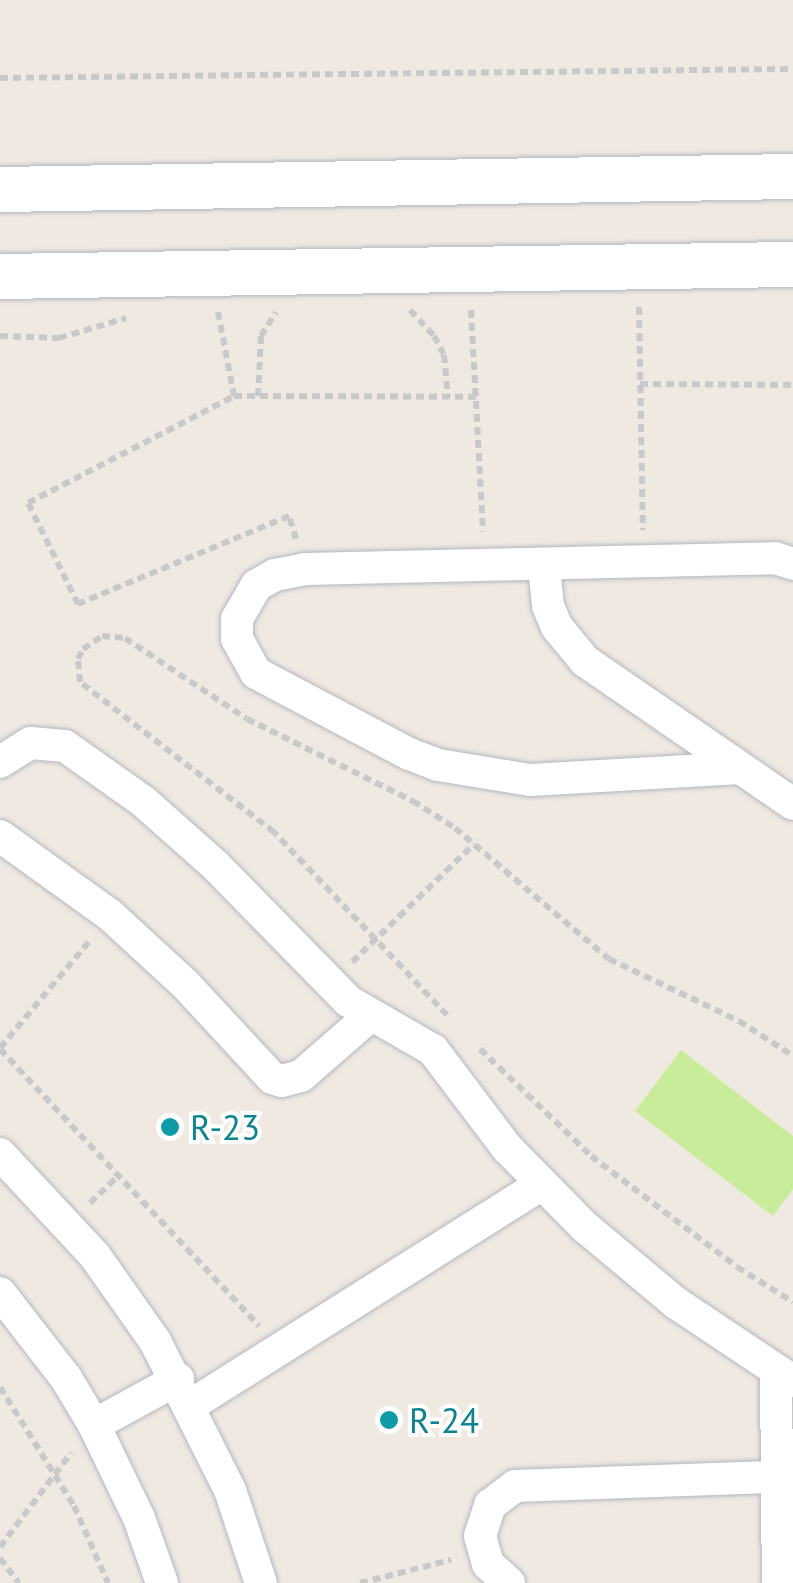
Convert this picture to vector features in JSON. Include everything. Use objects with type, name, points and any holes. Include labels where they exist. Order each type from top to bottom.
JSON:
[{"type":"street","points":[[0,189],[793,176]]},
{"type":"street","points":[[0,276],[793,264]]},
{"type":"street","points":[[740,768],[530,780],[468,773],[409,754],[273,684],[244,658],[237,639],[244,600],[274,575],[305,569],[775,558],[793,564]]},
{"type":"street","points":[[544,566],[548,606],[569,646],[584,661],[793,804]]},
{"type":"street","points":[[0,762],[15,749],[48,742],[65,746],[181,832],[329,982],[370,1015],[415,1035],[434,1050],[540,1185],[664,1294],[785,1376],[777,1477],[778,1583]]},
{"type":"street","points":[[0,836],[110,914],[186,985],[272,1078],[282,1081],[301,1076],[370,1015]]},
{"type":"street","points":[[0,1154],[95,1256],[184,1392],[230,1490],[261,1583]]},
{"type":"street","points":[[94,1425],[184,1392],[280,1349],[540,1185]]},
{"type":"street","points":[[0,1293],[66,1378],[94,1425],[139,1518],[162,1583]]},
{"type":"street","points":[[509,1583],[496,1575],[482,1552],[482,1520],[490,1506],[515,1486],[777,1477]]},
{"type":"street","points":[[766,1583],[793,1582]]},
{"type":"path","points":[[0,78],[793,68]]},
{"type":"path","points":[[639,266],[643,562]]},
{"type":"path","points":[[470,268],[485,567]]},
{"type":"path","points":[[211,272],[234,396]]},
{"type":"path","points":[[258,396],[261,336],[281,306]]},
{"type":"path","points":[[405,306],[434,336],[446,365],[448,397]]},
{"type":"path","points":[[640,384],[793,385]]},
{"type":"path","points":[[305,569],[289,516],[78,604],[28,504],[234,396],[476,397]]},
{"type":"path","points":[[455,1024],[274,832],[80,682],[77,671],[82,648],[102,636],[124,638],[247,719],[414,801],[474,844],[610,960],[739,1022],[793,1056]]},
{"type":"path","points":[[329,982],[474,844]]},
{"type":"path","points":[[110,914],[0,1048],[280,1349]]},
{"type":"path","points":[[468,1037],[591,1156],[737,1267],[793,1302]]},
{"type":"path","points":[[0,1387],[56,1474],[108,1583]]},
{"type":"path","points":[[0,1547],[94,1425]]},
{"type":"path","points":[[360,1583],[482,1552]]},
{"type":"path","points":[[0,1558],[18,1583]]},
{"type":"green space","points":[[681,1050],[793,1136],[793,1189],[773,1216],[635,1111]]},
{"type":"place","name":"R-23","points":[[170,1127]]},
{"type":"place","name":"R-24","points":[[389,1420]]}]
